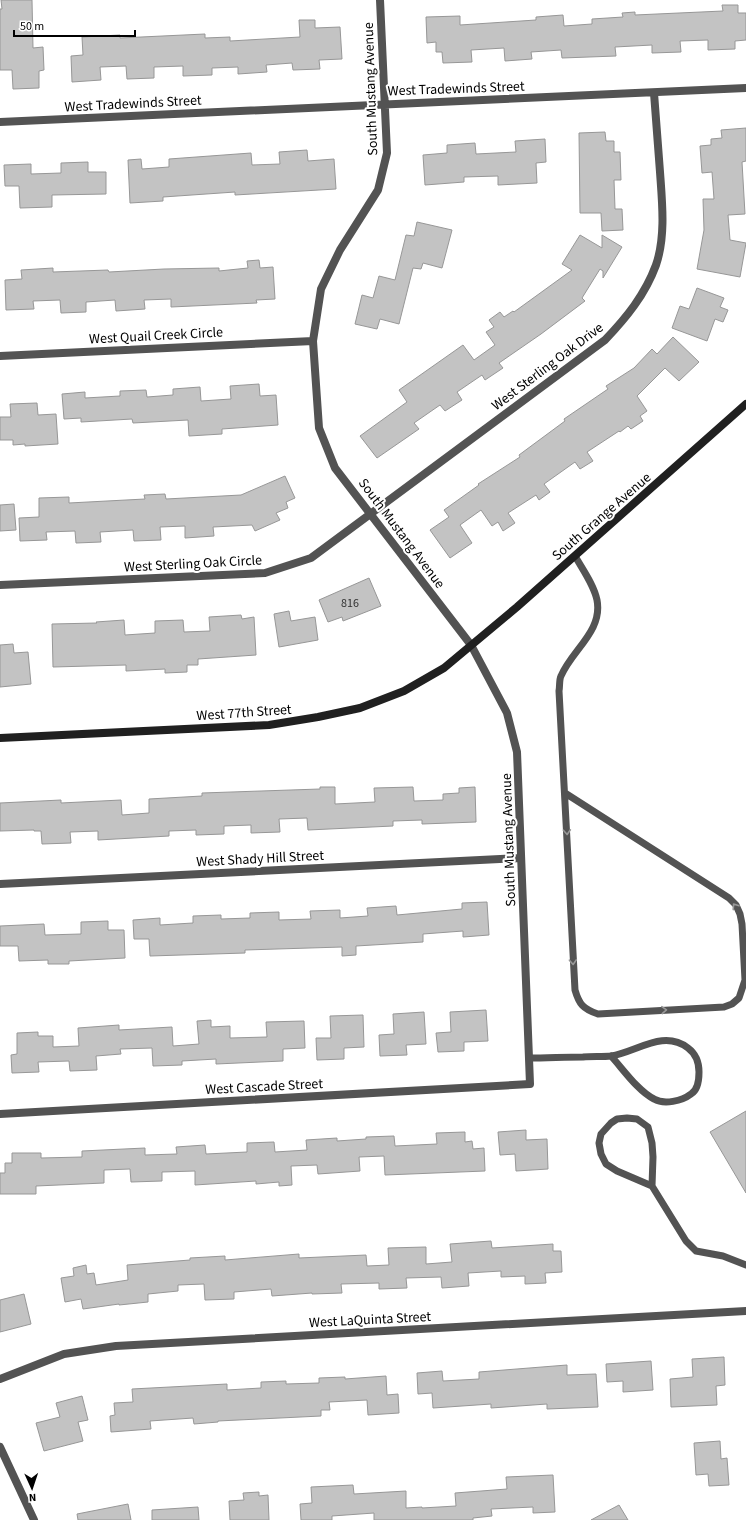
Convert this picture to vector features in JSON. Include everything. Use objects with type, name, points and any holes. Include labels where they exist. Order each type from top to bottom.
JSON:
[{"type":"street","name":"South Mustang Avenue","points":[[380,0],[387,153],[378,190],[340,250],[321,289],[312,341],[319,428],[335,468],[471,645],[507,713],[517,752],[530,1084]]},
{"type":"street","name":"West Tradewinds Street","points":[[0,122],[746,88]]},
{"type":"street","name":"West Sterling Oak Drive","points":[[370,514],[605,340],[626,318],[645,289],[656,264],[662,236],[662,197],[654,93]]},
{"type":"street","name":"West Quail Creek Circle","points":[[0,356],[312,341]]},
{"type":"street","name":"South Grange Avenue","points":[[471,645],[575,556],[746,404]]},
{"type":"street","name":"West Sterling Oak Circle","points":[[0,585],[265,573],[311,558],[370,514]]},
{"type":"street","name":"West 77th Street","points":[[0,738],[269,725],[318,717],[360,708],[404,691],[444,668],[471,645]]},
{"type":"street","name":"West Shady Hill Street","points":[[0,884],[521,858]]},
{"type":"street","name":"West Cascade Street","points":[[0,1114],[530,1084]]},
{"type":"street","name":"West LaQuinta Street","points":[[0,1380],[64,1354],[116,1346],[746,1311]]},
{"type":"street","points":[[0,1447],[34,1520]]},
{"type":"lane","points":[[565,793],[729,898],[736,905],[742,924],[745,980],[739,998],[732,1004],[724,1007],[598,1014],[589,1011],[578,1000],[575,990],[559,691],[560,678],[566,666],[591,632],[597,616],[597,600],[592,586],[575,556]]},
{"type":"lane","points":[[529,1058],[611,1056],[644,1045],[663,1041],[679,1042],[690,1050],[696,1058],[699,1071],[698,1084],[693,1093],[683,1099],[670,1102],[654,1100],[640,1089],[611,1056]]},
{"type":"lane","points":[[652,1186],[617,1171],[606,1164],[601,1154],[599,1143],[601,1134],[617,1119],[637,1119],[648,1127],[652,1142],[652,1186],[686,1241],[696,1251],[723,1256],[746,1265]]},
{"type":"building","points":[[1,0],[32,0],[33,48],[43,47],[44,70],[39,71],[39,88],[13,89],[12,70],[0,70]]},
{"type":"building","points":[[722,5],[738,5],[738,13],[746,13],[746,40],[735,41],[735,49],[708,50],[708,40],[680,41],[681,52],[652,53],[652,45],[615,47],[616,56],[562,58],[561,50],[531,52],[532,59],[505,61],[504,48],[471,50],[472,62],[443,63],[442,52],[436,52],[436,42],[427,43],[426,17],[460,16],[460,25],[536,20],[536,17],[563,15],[564,26],[592,24],[592,19],[623,17],[622,13],[635,12],[635,15],[723,11]]},
{"type":"building","points":[[299,20],[315,20],[315,28],[340,27],[342,59],[319,60],[320,69],[293,70],[292,63],[266,65],[267,72],[238,74],[238,67],[212,68],[212,75],[183,76],[183,66],[154,67],[154,78],[127,79],[126,66],[100,67],[101,80],[72,82],[71,56],[83,55],[82,37],[120,35],[120,38],[205,34],[205,38],[230,37],[230,41],[300,37]]},
{"type":"building","points":[[746,128],[746,161],[742,162],[745,214],[728,215],[730,240],[746,243],[740,277],[697,269],[704,230],[703,199],[714,199],[712,172],[702,173],[700,146],[711,145],[711,139],[722,138],[721,130]]},
{"type":"building","points":[[605,132],[606,141],[614,141],[614,152],[620,152],[621,180],[614,180],[615,209],[622,209],[623,230],[602,231],[601,213],[580,213],[579,133]]},
{"type":"building","points":[[545,139],[546,162],[536,163],[537,183],[498,185],[498,176],[464,177],[464,182],[425,185],[423,155],[447,153],[447,145],[475,143],[476,154],[516,152],[515,141]]},
{"type":"building","points":[[307,150],[308,161],[334,159],[336,189],[235,195],[235,192],[163,197],[163,201],[130,203],[128,160],[141,159],[142,169],[169,167],[169,159],[251,153],[252,165],[280,164],[279,152]]},
{"type":"building","points":[[88,162],[88,172],[106,172],[106,194],[52,195],[52,207],[20,208],[19,186],[5,186],[4,165],[31,164],[31,174],[61,173],[61,163]]},
{"type":"building","points":[[417,222],[452,230],[442,268],[423,263],[421,269],[413,268],[399,324],[380,319],[377,329],[355,324],[362,295],[373,298],[379,276],[395,280],[406,235],[414,236]]},
{"type":"building","points":[[580,235],[602,248],[602,235],[622,247],[603,278],[603,271],[600,269],[582,298],[585,301],[499,363],[503,368],[485,380],[482,375],[457,392],[462,400],[445,411],[440,405],[414,423],[419,429],[377,458],[360,436],[407,402],[399,390],[463,345],[474,360],[495,345],[486,332],[494,327],[489,320],[500,312],[504,317],[513,311],[514,312],[572,270],[562,264]]},
{"type":"building","points":[[259,260],[260,268],[273,267],[275,299],[256,300],[257,303],[171,307],[171,299],[144,300],[145,309],[116,311],[115,300],[86,302],[86,312],[61,313],[60,300],[33,301],[34,309],[6,310],[5,280],[22,279],[21,270],[53,268],[53,272],[108,270],[109,272],[219,268],[219,271],[248,268],[247,261]]},
{"type":"building","points":[[697,288],[724,298],[720,307],[728,310],[723,322],[715,319],[707,341],[672,328],[680,306],[689,309]]},
{"type":"building","points":[[673,337],[699,362],[679,381],[665,368],[637,396],[647,411],[640,416],[643,421],[631,429],[628,426],[587,452],[593,461],[580,469],[575,462],[544,484],[550,492],[539,500],[536,495],[508,513],[515,523],[503,531],[498,522],[492,526],[481,510],[460,525],[472,543],[450,558],[430,530],[449,517],[444,510],[479,485],[478,484],[520,457],[519,455],[565,421],[564,419],[608,389],[606,386],[634,368],[652,349],[657,354]]},
{"type":"building","points":[[259,384],[260,396],[276,395],[278,425],[222,429],[222,434],[189,436],[188,420],[133,423],[132,419],[81,422],[81,418],[64,419],[62,394],[85,392],[85,398],[120,396],[120,391],[146,390],[147,397],[173,395],[173,389],[200,387],[201,401],[231,399],[230,386]]},
{"type":"building","points":[[37,403],[38,415],[56,414],[58,444],[25,446],[25,444],[13,445],[13,440],[0,440],[0,417],[11,417],[10,404]]},
{"type":"building","points":[[285,476],[295,498],[286,502],[288,508],[276,513],[280,520],[255,531],[252,525],[213,527],[214,536],[185,538],[185,526],[160,527],[161,540],[134,541],[133,530],[100,532],[101,542],[76,543],[75,531],[46,532],[47,540],[20,541],[19,518],[39,517],[39,498],[69,497],[69,503],[145,499],[144,495],[165,494],[166,499],[241,495]]},
{"type":"building","points":[[14,504],[16,530],[0,531],[0,505]]},
{"type":"building","points":[[369,578],[381,606],[343,621],[342,617],[328,622],[319,600]]},
{"type":"building","points":[[289,611],[291,621],[315,617],[318,640],[279,647],[274,614]]},
{"type":"building","points":[[241,615],[242,619],[254,617],[256,655],[198,659],[198,665],[187,665],[187,672],[165,673],[165,669],[126,671],[126,665],[53,667],[52,624],[97,623],[96,622],[124,620],[125,635],[155,633],[155,621],[183,620],[184,632],[210,631],[209,617]]},
{"type":"building","points":[[13,644],[14,653],[28,652],[31,684],[0,687],[0,645]]},
{"type":"building","points":[[320,787],[335,787],[335,804],[375,802],[374,788],[413,787],[414,801],[443,800],[443,794],[459,793],[459,788],[475,787],[476,822],[422,824],[422,820],[393,821],[393,826],[308,830],[307,818],[279,819],[280,832],[251,833],[251,825],[224,826],[224,834],[196,835],[196,830],[169,831],[169,836],[98,840],[98,831],[70,832],[71,843],[42,844],[41,831],[0,831],[0,803],[61,800],[61,803],[121,800],[122,815],[149,813],[149,799],[202,796],[202,793],[320,789]]},
{"type":"building","points":[[487,902],[489,935],[463,937],[463,931],[423,934],[423,942],[356,946],[356,955],[342,956],[342,947],[245,950],[245,953],[150,956],[149,939],[134,939],[133,920],[160,918],[160,925],[193,923],[193,916],[221,915],[221,919],[250,918],[250,913],[279,912],[279,920],[311,919],[310,911],[340,910],[340,918],[368,916],[367,908],[396,906],[397,915],[462,909],[462,903]]},
{"type":"building","points":[[108,921],[108,930],[124,930],[125,958],[69,961],[69,964],[48,964],[48,960],[19,961],[18,946],[0,946],[0,926],[44,924],[45,935],[81,934],[81,922]]},
{"type":"building","points":[[486,1010],[488,1041],[464,1042],[464,1051],[438,1052],[436,1033],[451,1032],[450,1012]]},
{"type":"building","points":[[424,1012],[426,1044],[406,1045],[407,1055],[380,1056],[379,1035],[394,1034],[393,1014]]},
{"type":"building","points":[[363,1015],[364,1047],[344,1048],[344,1059],[317,1060],[316,1038],[331,1038],[330,1016]]},
{"type":"building","points":[[211,1020],[211,1027],[230,1026],[230,1038],[267,1037],[266,1022],[304,1021],[305,1048],[283,1049],[283,1061],[216,1064],[216,1059],[182,1061],[182,1065],[153,1066],[152,1048],[120,1049],[121,1054],[96,1056],[97,1070],[70,1071],[69,1061],[38,1062],[39,1072],[12,1073],[11,1055],[17,1054],[17,1033],[38,1032],[38,1036],[53,1036],[53,1047],[79,1046],[78,1028],[119,1025],[119,1030],[172,1027],[173,1046],[199,1044],[197,1021]]},
{"type":"building","points":[[746,1111],[746,1193],[710,1132]]},
{"type":"building","points":[[526,1130],[526,1140],[547,1139],[548,1169],[516,1171],[515,1154],[500,1155],[498,1132]]},
{"type":"building","points":[[465,1132],[465,1142],[472,1141],[473,1149],[484,1148],[485,1171],[385,1175],[384,1156],[359,1157],[360,1171],[318,1174],[317,1165],[291,1166],[292,1185],[279,1186],[279,1182],[256,1184],[256,1181],[195,1185],[195,1171],[162,1172],[162,1181],[131,1182],[130,1169],[104,1170],[104,1183],[36,1186],[36,1194],[0,1194],[0,1173],[5,1173],[5,1163],[12,1163],[12,1153],[41,1153],[41,1158],[82,1157],[82,1151],[145,1148],[145,1155],[177,1154],[176,1147],[205,1145],[206,1154],[247,1152],[247,1143],[274,1142],[275,1152],[307,1150],[306,1140],[337,1138],[337,1141],[366,1139],[366,1137],[394,1136],[395,1146],[437,1144],[436,1133]]},
{"type":"building","points":[[491,1241],[492,1248],[553,1244],[553,1251],[561,1251],[562,1272],[545,1273],[546,1283],[525,1284],[525,1276],[501,1277],[501,1271],[468,1273],[469,1286],[442,1288],[441,1277],[406,1278],[407,1288],[379,1289],[379,1283],[341,1284],[342,1293],[312,1293],[272,1296],[271,1289],[234,1292],[234,1299],[205,1300],[204,1284],[178,1285],[178,1291],[148,1294],[148,1302],[83,1309],[81,1299],[65,1302],[61,1278],[74,1276],[73,1268],[86,1265],[87,1274],[94,1273],[96,1285],[128,1280],[127,1265],[190,1260],[190,1258],[225,1256],[225,1260],[299,1254],[299,1258],[366,1255],[367,1266],[389,1265],[388,1248],[426,1247],[426,1264],[452,1262],[450,1244]]},
{"type":"building","points":[[24,1294],[31,1324],[0,1332],[0,1300]]},
{"type":"building","points":[[724,1357],[725,1385],[716,1386],[717,1405],[671,1407],[670,1379],[693,1377],[692,1359]]},
{"type":"building","points":[[651,1361],[653,1390],[623,1392],[623,1381],[607,1382],[606,1364]]},
{"type":"building","points":[[567,1365],[567,1375],[596,1374],[598,1407],[547,1409],[547,1404],[491,1408],[491,1404],[433,1408],[432,1393],[418,1394],[417,1373],[442,1371],[443,1381],[479,1379],[479,1372]]},
{"type":"building","points":[[386,1376],[387,1395],[398,1394],[399,1413],[368,1415],[367,1400],[329,1402],[330,1410],[321,1410],[321,1416],[218,1421],[194,1424],[193,1418],[150,1421],[151,1429],[111,1432],[110,1416],[115,1415],[114,1403],[133,1402],[132,1389],[227,1384],[227,1390],[261,1388],[261,1382],[286,1381],[286,1384],[319,1383],[319,1378],[345,1377],[345,1379]]},
{"type":"building","points":[[82,1396],[88,1420],[78,1422],[83,1441],[44,1451],[36,1423],[60,1417],[56,1403]]},
{"type":"building","points":[[720,1441],[721,1459],[727,1458],[729,1485],[709,1486],[708,1474],[696,1475],[694,1443]]},
{"type":"building","points":[[553,1475],[555,1512],[533,1513],[533,1507],[491,1509],[492,1516],[473,1518],[473,1520],[374,1520],[374,1513],[332,1516],[332,1520],[301,1520],[300,1504],[312,1503],[311,1487],[353,1485],[354,1494],[406,1491],[406,1508],[422,1508],[456,1506],[455,1493],[507,1489],[506,1477]]},
{"type":"building","points":[[259,1492],[259,1496],[268,1495],[269,1520],[230,1520],[229,1501],[244,1500],[243,1493]]},
{"type":"building","points":[[128,1504],[131,1520],[78,1520],[77,1514]]},
{"type":"building","points":[[619,1505],[628,1520],[591,1520]]},
{"type":"building","points":[[198,1507],[199,1520],[152,1520],[152,1510]]}]
